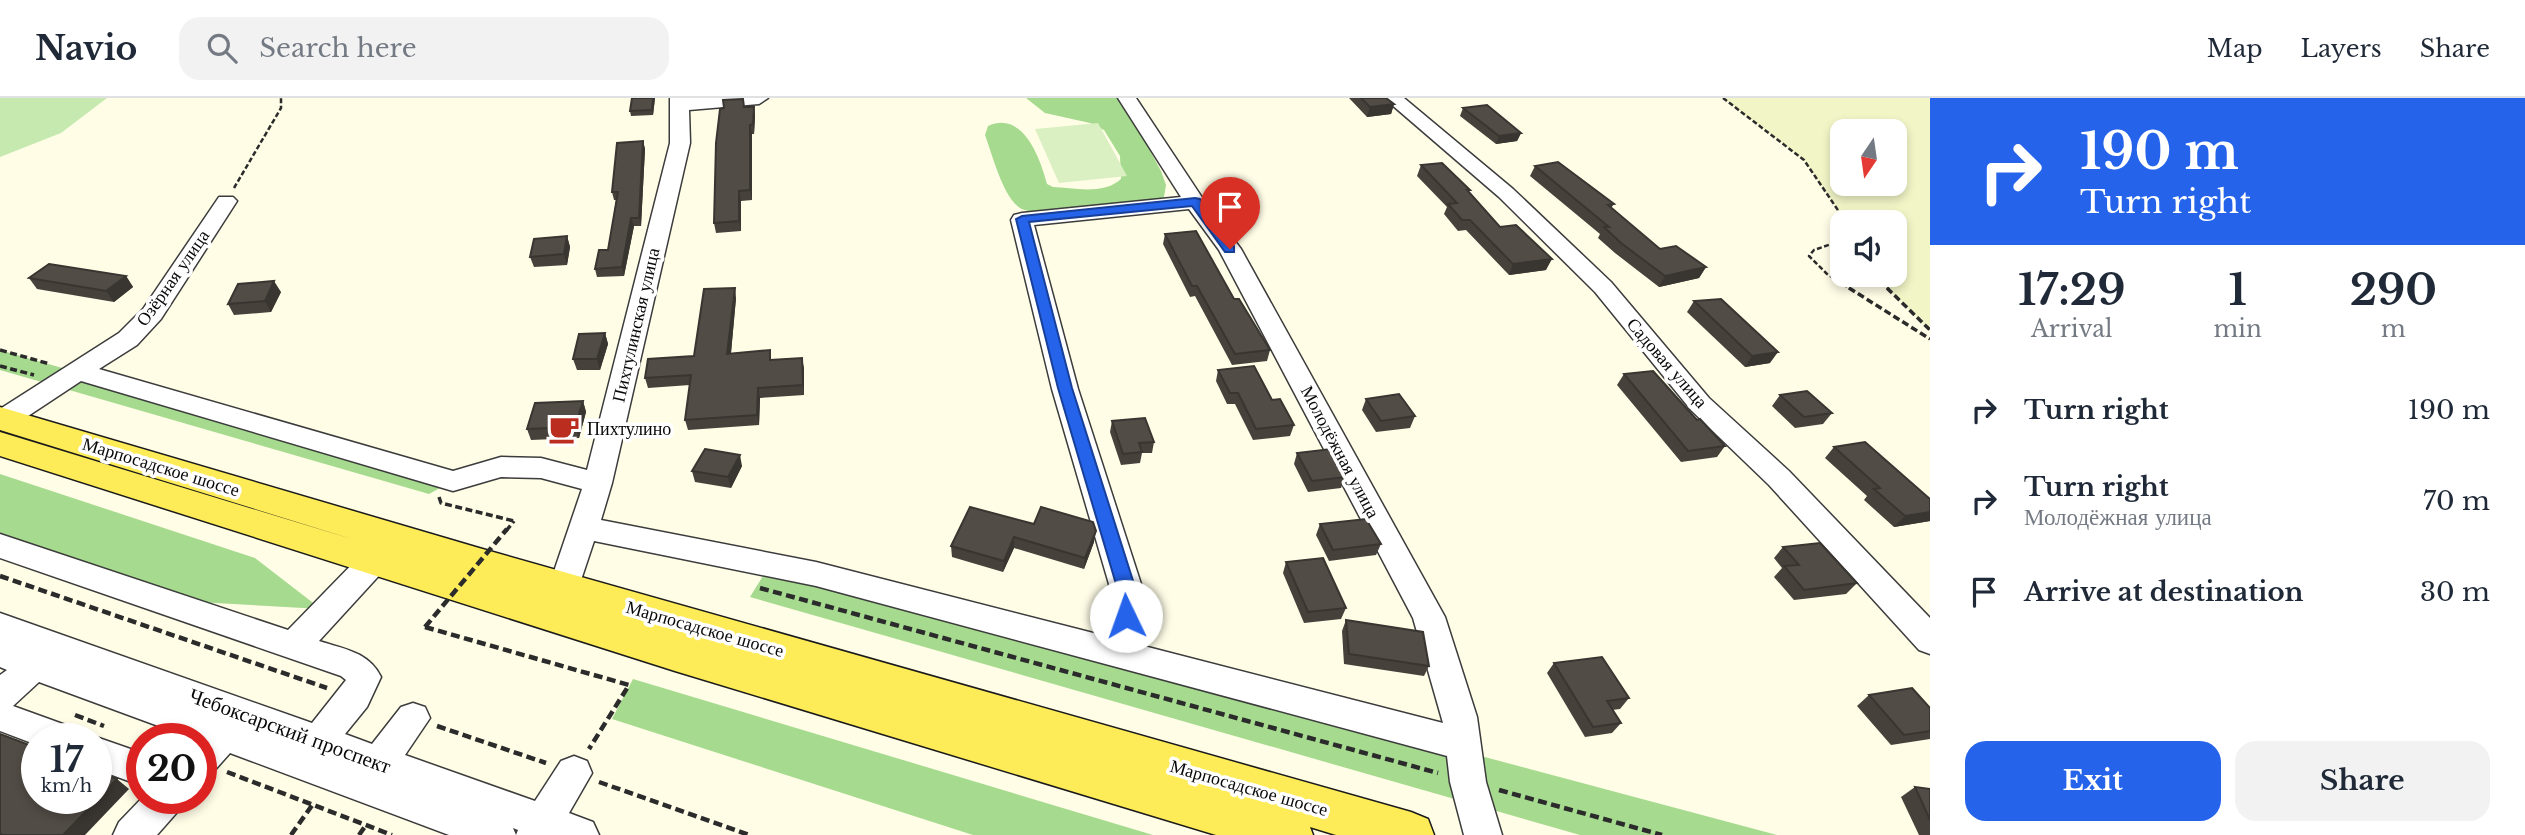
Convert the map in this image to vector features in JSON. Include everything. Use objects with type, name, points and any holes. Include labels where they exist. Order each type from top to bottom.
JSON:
[{"type":"main road","name":"Марпосадское шоссе","points":[[1,427],[374,561],[689,658],[1290,835]]},
{"type":"main road","name":"Марпосадское шоссе","points":[[1,427],[1411,835]]},
{"type":"street","points":[[679,102],[758,98]]},
{"type":"street","name":"Молодёжная улица","points":[[1127,98],[1195,202],[1230,249],[1429,617],[1460,717],[1468,782],[1483,835]]},
{"type":"street","name":"Садовая улица","points":[[1392,98],[1506,193],[1602,287],[1700,404],[1779,478],[1930,640]]},
{"type":"street","name":"Пихтулинская улица","points":[[565,589],[598,483],[680,143],[679,102]]},
{"type":"street","name":"Озёрная улица","points":[[1,427],[128,339],[152,314],[226,201]]},
{"type":"street","points":[[1118,653],[1126,616],[1125,584],[1065,388],[1022,219],[1195,202]]},
{"type":"street","points":[[79,372],[453,481],[500,467],[514,467],[541,468],[598,483]]},
{"type":"street","points":[[585,528],[816,574],[1463,744]]},
{"type":"street","points":[[0,546],[354,666],[364,677],[355,697],[308,752]]},
{"type":"street","points":[[296,645],[374,561]]},
{"type":"street","name":"Чебоксарский проспект","points":[[0,626],[482,825],[540,828],[580,835]]},
{"type":"street","name":"Чебоксарский проспект","points":[[0,653],[34,666],[150,723]]},
{"type":"street","points":[[0,696],[34,666]]},
{"type":"street","points":[[0,716],[48,723]]},
{"type":"street","points":[[377,763],[419,720]]},
{"type":"street","points":[[112,747],[126,758]]},
{"type":"street","name":"Чебоксарский проспект","points":[[217,755],[308,752],[377,763],[482,825]]},
{"type":"street","points":[[540,828],[570,772]]},
{"type":"street","points":[[141,833],[155,814]]},
{"type":"path","points":[[226,201],[281,108],[281,98]]},
{"type":"path","points":[[1723,98],[1804,160],[1838,210]]},
{"type":"path","points":[[1830,244],[1814,250],[1809,256],[1830,276]]},
{"type":"path","points":[[1848,287],[1930,339]]},
{"type":"path","points":[[1886,287],[1930,330]]},
{"type":"path","points":[[0,350],[79,372]]},
{"type":"path","points":[[441,503],[514,522],[425,627],[629,685],[570,772]]},
{"type":"path","points":[[0,576],[335,691]]},
{"type":"path","points":[[758,587],[1662,835]]},
{"type":"path","points":[[419,720],[749,835]]},
{"type":"path","points":[[217,756],[313,804],[392,835]]},
{"type":"path","points":[[291,835],[313,804]]},
{"type":"path","points":[[359,835],[366,825]]},
{"type":"green space","points":[[0,98],[107,98],[61,133],[0,157]]},
{"type":"green space","points":[[1026,98],[1122,98],[1161,171],[1166,185],[1164,197],[1114,208],[1068,212],[1047,213],[1020,208],[1008,195],[999,174],[985,135],[988,126],[1000,123],[1020,130],[1040,162],[1047,184],[1053,187],[1098,189],[1121,179],[1120,156],[1104,130],[1090,123],[1045,113]]},
{"type":"green space","points":[[1723,98],[1930,98],[1930,330],[1886,287],[1907,287],[1907,210],[1838,210],[1804,160]]},
{"type":"green space","points":[[1098,123],[1127,176],[1059,183],[1035,129]]},
{"type":"green space","points":[[0,350],[453,481],[429,494],[0,370]]},
{"type":"green space","points":[[0,474],[255,558],[321,609],[179,601],[0,540]]},
{"type":"green space","points":[[769,566],[1777,835],[1580,835],[750,597]]},
{"type":"green space","points":[[633,679],[1153,835],[973,835],[612,719]]},
{"type":"building","points":[[632,98],[653,98],[652,110],[630,111]]},
{"type":"building","points":[[1361,98],[1386,98],[1394,104],[1370,107]]},
{"type":"building","points":[[743,99],[744,107],[754,107],[753,124],[750,125],[750,190],[739,191],[739,221],[714,223],[716,143],[720,109],[724,108],[723,100]]},
{"type":"building","points":[[1487,105],[1521,133],[1499,136],[1463,108]]},
{"type":"building","points":[[643,141],[639,218],[631,218],[622,267],[595,269],[599,250],[608,250],[618,192],[612,192],[617,143]]},
{"type":"building","points":[[1558,162],[1614,204],[1608,205],[1660,249],[1676,246],[1706,267],[1665,276],[1621,243],[1604,227],[1609,227],[1535,166]]},
{"type":"building","points":[[1442,163],[1470,190],[1467,190],[1500,227],[1516,225],[1552,259],[1513,264],[1470,220],[1462,220],[1448,204],[1457,203],[1421,165]]},
{"type":"building","points":[[1196,231],[1234,299],[1239,299],[1270,350],[1235,354],[1197,286],[1192,286],[1165,234]]},
{"type":"building","points":[[567,236],[564,254],[530,257],[534,239]]},
{"type":"building","points":[[49,264],[126,276],[106,291],[29,278]]},
{"type":"building","points":[[274,281],[265,301],[228,304],[238,284]]},
{"type":"building","points":[[735,288],[727,354],[770,350],[770,360],[802,358],[803,385],[758,388],[757,415],[685,420],[691,375],[645,378],[648,359],[694,356],[704,289]]},
{"type":"building","points":[[1721,299],[1778,352],[1752,356],[1694,301]]},
{"type":"building","points":[[605,333],[597,359],[573,359],[579,334]]},
{"type":"building","points":[[1254,366],[1272,400],[1280,399],[1294,425],[1256,429],[1238,393],[1230,393],[1218,370]]},
{"type":"building","points":[[1653,371],[1697,420],[1700,419],[1725,446],[1688,451],[1624,374]]},
{"type":"building","points":[[1807,391],[1832,413],[1804,417],[1780,395]]},
{"type":"building","points":[[1399,394],[1415,416],[1381,421],[1366,399]]},
{"type":"building","points":[[583,401],[575,427],[527,429],[535,403]]},
{"type":"building","points":[[1145,418],[1154,442],[1139,443],[1142,452],[1123,454],[1112,421]]},
{"type":"building","points":[[1865,442],[1930,499],[1930,512],[1905,516],[1874,489],[1880,488],[1834,447]]},
{"type":"building","points":[[705,449],[740,455],[728,477],[692,471]]},
{"type":"building","points":[[1331,449],[1346,477],[1312,481],[1297,453]]},
{"type":"building","points":[[970,507],[1034,524],[1041,507],[1093,522],[1096,531],[1085,558],[1014,537],[1004,561],[951,546]]},
{"type":"building","points":[[1366,519],[1381,544],[1333,550],[1320,524]]},
{"type":"building","points":[[1820,543],[1857,583],[1804,590],[1784,566],[1799,565],[1783,547]]},
{"type":"building","points":[[1323,558],[1346,608],[1308,612],[1286,562]]},
{"type":"building","points":[[1346,620],[1423,632],[1429,666],[1349,654]]},
{"type":"building","points":[[1602,657],[1629,698],[1607,701],[1621,723],[1593,727],[1554,663]]},
{"type":"building","points":[[1912,688],[1930,708],[1930,731],[1904,735],[1869,695]]},
{"type":"building","points":[[0,734],[21,742],[21,814],[83,814],[63,835],[0,834]]},
{"type":"building","points":[[1915,787],[1930,789],[1930,820]]},
{"type":"place","name":"Пихтулино","points":[[564,429]]},
{"type":"route","points":[[1126,616],[1125,584],[1065,388],[1022,219],[1195,202],[1230,249]]}]
